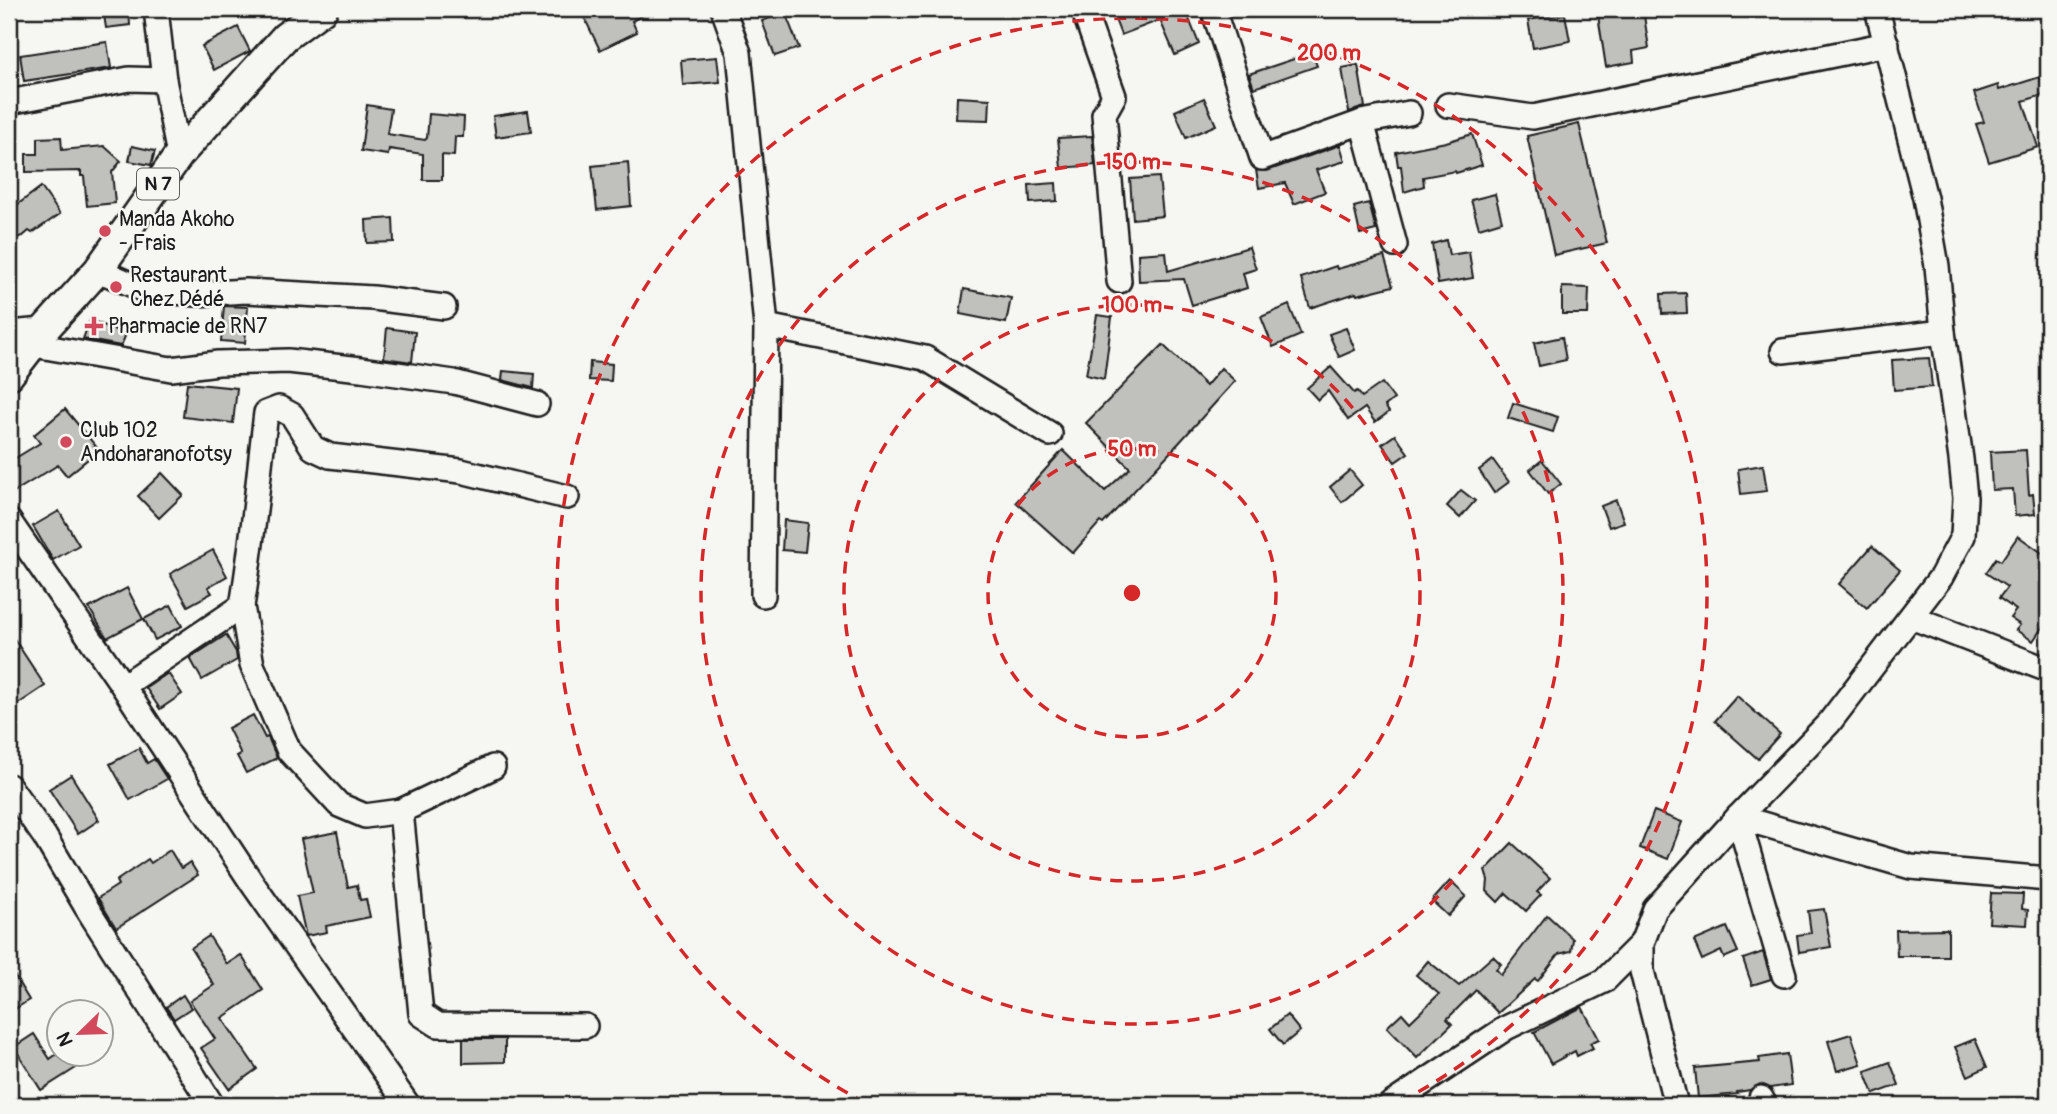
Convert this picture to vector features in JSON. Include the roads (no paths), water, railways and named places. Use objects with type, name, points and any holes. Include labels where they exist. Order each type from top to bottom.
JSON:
[{"type":"main road","name":"N 7","points":[[9,375],[29,336],[99,270],[179,155],[285,37],[323,9]]},
{"type":"street","points":[[156,9],[164,79],[179,155]]},
{"type":"street","points":[[723,9],[739,53],[766,326],[763,595]]},
{"type":"street","points":[[1083,9],[1114,96],[1104,114],[1119,281]]},
{"type":"street","points":[[1213,9],[1262,158],[1362,122],[1409,114]]},
{"type":"street","points":[[1676,1105],[1642,971],[1642,943],[1655,909],[1738,817],[1829,723],[1941,577],[1963,536],[1965,498],[1937,266],[1925,198],[1877,9]]},
{"type":"street","points":[[1448,105],[1533,117],[1887,44]]},
{"type":"street","points":[[9,102],[129,79],[164,79]]},
{"type":"street","points":[[1362,122],[1395,245]]},
{"type":"street","points":[[99,270],[142,289],[195,294],[246,291],[373,298],[444,307]]},
{"type":"street","points":[[766,326],[925,358],[1050,434]]},
{"type":"street","points":[[1783,351],[1943,332]]},
{"type":"street","points":[[29,336],[171,369],[218,363],[288,361],[454,382],[537,404]]},
{"type":"street","points":[[494,768],[401,811],[365,816],[339,805],[289,751],[252,665],[242,606],[252,551],[256,488],[266,413],[279,408],[292,415],[313,448],[330,456],[461,471],[567,497]]},
{"type":"street","points":[[9,521],[123,686],[252,883],[408,1105]]},
{"type":"street","points":[[123,686],[242,606]]},
{"type":"street","points":[[1911,617],[2048,670]]},
{"type":"street","points":[[9,786],[45,837],[212,1105]]},
{"type":"street","points":[[401,811],[421,1014],[438,1025],[585,1026]]},
{"type":"street","points":[[1738,817],[1911,867],[2048,879]]},
{"type":"street","points":[[1738,817],[1784,975]]},
{"type":"street","points":[[1390,1105],[1506,1028],[1604,981],[1642,943]]},
{"type":"place","name":"Manda Akoho - Frais","points":[[105,231]]},
{"type":"place","name":"Restaurant Chez Dédé","points":[[116,287]]},
{"type":"place","name":"Pharmacie de RN7","points":[[94,326]]},
{"type":"place","name":"Club 102 Andoharanofotsy","points":[[66,442]]}]
